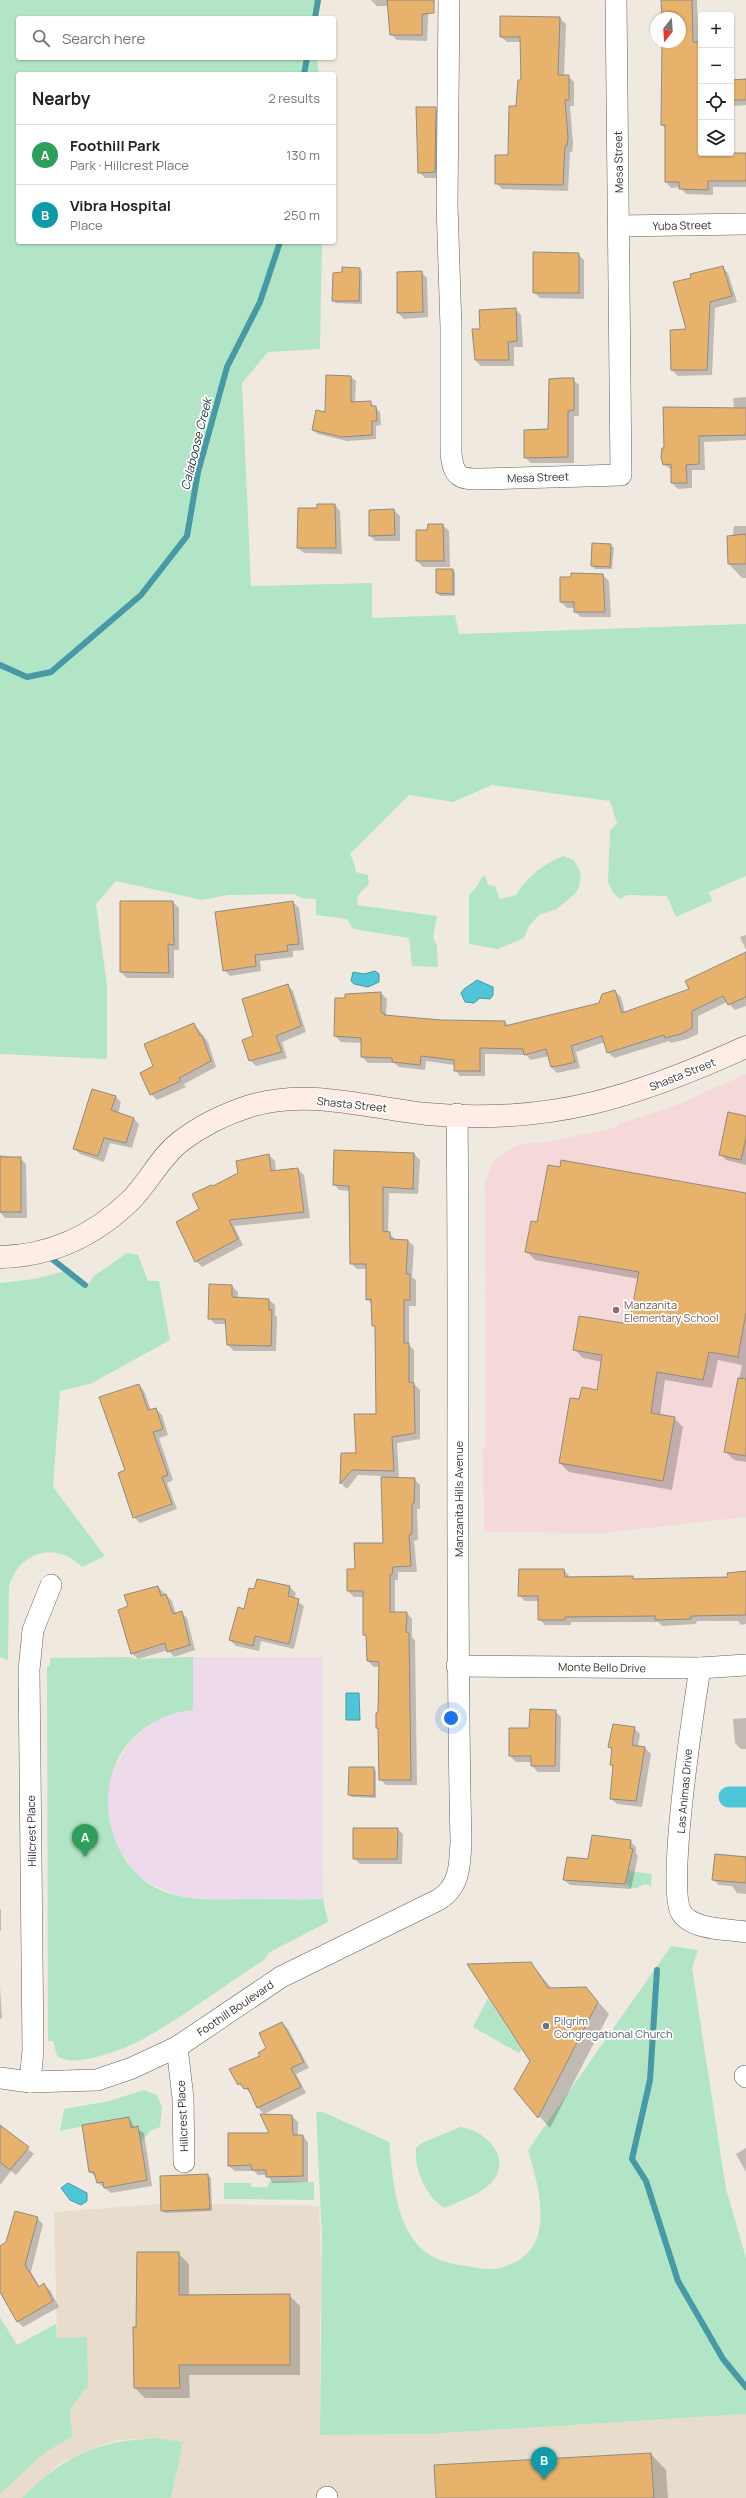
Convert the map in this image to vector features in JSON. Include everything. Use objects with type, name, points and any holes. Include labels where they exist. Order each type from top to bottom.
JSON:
[{"type":"street","name":"Mesa Street","points":[[449,0],[447,204],[451,328],[451,454],[453,467],[464,479],[621,475],[616,0]]},
{"type":"street","name":"Yuba Street","points":[[619,226],[746,224]]},
{"type":"street","name":"Shasta Street","points":[[0,1257],[17,1257],[43,1252],[69,1244],[86,1236],[131,1200],[167,1154],[180,1142],[210,1121],[256,1104],[276,1100],[346,1101],[428,1114],[522,1116],[548,1113],[597,1103],[659,1084],[746,1047]]},
{"type":"street","name":"Manzanita Hills Avenue","points":[[455,1884],[459,1870],[461,1841],[457,1666],[459,1415],[457,1114]]},
{"type":"street","name":"Hillcrest Place","points":[[30,2082],[33,2050],[29,1670],[32,1630],[51,1585]]},
{"type":"street","name":"Monte Bello Drive","points":[[457,1666],[700,1668],[746,1665]]},
{"type":"street","name":"Las Animas Drive","points":[[700,1668],[689,1743],[677,1868],[678,1902],[681,1913],[689,1921],[697,1924],[746,1932]]},
{"type":"street","name":"Foothill Boulevard","points":[[0,2078],[30,2082],[97,2080],[132,2068],[177,2047],[281,1977],[438,1900],[448,1893],[455,1884]]},
{"type":"street","name":"Hillcrest Place","points":[[177,2047],[183,2098],[184,2162]]},
{"type":"shaded area","name":"Manzanita Elementary School","points":[[746,1074],[746,1517],[603,1533],[484,1532],[483,1449],[486,1449],[485,1183],[493,1162],[505,1152],[521,1144],[548,1142],[618,1127],[618,1124],[674,1106]]},
{"type":"shaded area","points":[[193,1657],[322,1657],[323,1899],[209,1900],[178,1896],[145,1881],[135,1872],[120,1851],[111,1829],[108,1812],[107,1791],[111,1774],[129,1743],[149,1724],[168,1715],[193,1710]]},
{"type":"shaded area","points":[[161,2204],[210,2209],[210,2204],[319,2206],[323,2309],[320,2314],[320,2435],[428,2434],[746,2414],[746,2498],[171,2498],[183,2442],[157,2438],[119,2440],[95,2447],[59,2464],[22,2498],[0,2498],[0,2494],[43,2454],[73,2436],[70,2416],[71,2407],[79,2396],[86,2391],[87,2337],[57,2338],[54,2212]]},
{"type":"green space","points":[[0,0],[318,0],[318,16],[16,16],[16,60],[317,60],[319,72],[16,72],[16,244],[322,244],[320,349],[268,352],[242,383],[251,586],[372,583],[372,618],[455,615],[459,634],[746,624],[746,876],[709,892],[712,901],[676,917],[667,896],[627,895],[620,899],[613,893],[608,882],[610,831],[617,823],[610,801],[492,785],[453,802],[409,795],[350,854],[356,872],[368,875],[369,884],[358,895],[357,905],[437,916],[433,937],[437,946],[438,967],[412,966],[409,938],[353,929],[347,919],[316,915],[316,899],[302,898],[294,894],[228,895],[202,900],[116,881],[96,904],[107,985],[107,1059],[0,1054]]},
{"type":"green space","points":[[563,856],[574,860],[581,874],[579,887],[575,894],[557,909],[539,915],[529,926],[524,938],[498,949],[469,944],[469,895],[478,885],[481,878],[485,876],[488,885],[495,886],[500,899],[516,895],[525,882],[542,867]]},
{"type":"green space","points":[[127,1253],[138,1255],[148,1281],[159,1281],[170,1340],[90,1384],[60,1391],[53,1487],[105,1556],[82,1567],[72,1559],[61,1554],[50,1552],[29,1558],[21,1565],[14,1575],[9,1587],[8,1660],[0,1657],[0,1283],[34,1279],[66,1271],[86,1287],[94,1276]]},
{"type":"green space","points":[[132,1657],[134,1659],[193,1657],[193,1710],[170,1715],[150,1725],[133,1738],[121,1754],[112,1773],[108,1794],[109,1816],[115,1839],[130,1867],[147,1883],[167,1893],[180,1896],[207,1899],[323,1899],[328,1922],[270,1952],[264,1960],[177,2019],[147,2037],[102,2056],[88,2059],[65,2060],[57,2056],[53,2041],[48,2041],[47,1666],[50,1666],[50,1658]]},
{"type":"green space","points":[[628,1871],[652,1874],[651,1886],[645,1884],[637,1888],[630,1888],[626,1883]]},
{"type":"green space","points":[[671,1946],[698,1950],[692,1968],[726,2189],[746,2258],[746,2414],[428,2434],[320,2435],[322,2238],[316,2112],[323,2112],[389,2142],[396,2195],[403,2220],[416,2243],[426,2253],[446,2262],[483,2269],[497,2269],[511,2264],[525,2255],[534,2243],[539,2229],[539,2196],[528,2150]]},
{"type":"green space","points":[[488,1998],[522,2049],[519,2053],[473,2027]]},
{"type":"green space","points":[[144,2090],[157,2095],[162,2107],[160,2127],[150,2131],[141,2142],[138,2127],[131,2128],[129,2117],[60,2131],[64,2109],[109,2101]]},
{"type":"green space","points":[[460,2127],[478,2133],[487,2139],[493,2146],[498,2154],[498,2173],[492,2182],[482,2190],[445,2208],[432,2197],[419,2174],[416,2148],[422,2143]]},
{"type":"green space","points":[[270,2181],[314,2182],[314,2200],[224,2199],[224,2183],[251,2183],[251,2187],[267,2187]]},
{"type":"green space","points":[[0,2317],[17,2345],[56,2324],[57,2338],[87,2337],[88,2387],[71,2407],[70,2416],[73,2436],[43,2454],[0,2494]]},
{"type":"green space","points":[[157,2438],[183,2442],[171,2498],[22,2498],[53,2471],[83,2453],[116,2443]]},
{"type":"water","points":[[375,971],[379,974],[379,982],[368,987],[354,984],[351,981],[353,972],[364,974]]},
{"type":"water","points":[[477,980],[493,987],[493,995],[490,999],[480,998],[474,1003],[465,1002],[461,993],[464,989]]},
{"type":"water","points":[[346,1693],[359,1693],[360,1720],[346,1720]]},
{"type":"water","points":[[68,2183],[87,2193],[87,2201],[81,2205],[70,2200],[61,2188]]},
{"type":"building","points":[[387,0],[434,0],[434,13],[422,14],[422,35],[390,35]]},
{"type":"building","points":[[661,0],[692,0],[693,42],[698,42],[698,156],[734,156],[734,153],[746,153],[746,181],[708,181],[708,190],[679,189],[679,182],[665,182],[665,125],[661,125],[662,48],[686,48],[686,12],[662,12]]},
{"type":"building","points":[[500,16],[560,17],[558,75],[569,75],[569,100],[565,100],[568,137],[567,146],[565,146],[563,185],[495,184],[495,155],[508,155],[509,106],[516,106],[518,80],[521,80],[520,37],[500,37]]},
{"type":"building","points":[[746,79],[746,100],[734,100],[734,80]]},
{"type":"building","points":[[416,107],[436,107],[435,172],[418,173]]},
{"type":"building","points":[[533,252],[579,253],[579,293],[533,293]]},
{"type":"building","points":[[723,266],[732,296],[710,302],[707,370],[671,370],[670,330],[686,329],[673,282],[691,278],[690,274]]},
{"type":"building","points":[[342,267],[360,268],[359,301],[332,301],[333,273],[342,272]]},
{"type":"building","points":[[422,271],[423,312],[397,313],[397,272]]},
{"type":"building","points":[[516,308],[517,341],[508,342],[509,360],[475,360],[472,329],[480,329],[479,310]]},
{"type":"building","points":[[326,375],[351,376],[351,402],[371,401],[371,406],[376,406],[377,421],[372,421],[372,435],[342,437],[312,430],[316,410],[325,412]]},
{"type":"building","points":[[574,378],[574,410],[568,411],[568,457],[524,458],[524,430],[548,429],[549,379]]},
{"type":"building","points":[[663,407],[746,408],[746,435],[699,436],[699,464],[686,465],[687,483],[671,483],[671,464],[663,465],[661,457],[662,448],[664,448]]},
{"type":"building","points":[[317,504],[335,504],[336,548],[297,548],[298,508],[317,508]]},
{"type":"building","points":[[394,509],[395,535],[369,536],[369,510]]},
{"type":"building","points":[[428,524],[443,524],[444,561],[416,561],[416,530],[427,530]]},
{"type":"building","points":[[746,534],[746,564],[728,564],[727,536]]},
{"type":"building","points":[[592,543],[611,544],[610,567],[591,566]]},
{"type":"building","points":[[436,569],[453,569],[453,594],[436,593]]},
{"type":"building","points":[[571,573],[603,574],[605,612],[574,612],[574,602],[560,602],[560,577],[571,577]]},
{"type":"building","points":[[120,901],[173,901],[174,945],[168,944],[169,973],[120,972]]},
{"type":"building","points":[[293,901],[299,944],[287,945],[288,951],[255,955],[256,966],[223,971],[215,912]]},
{"type":"building","points":[[746,952],[746,997],[728,1005],[723,996],[692,1011],[692,1028],[681,1034],[665,1038],[664,1035],[607,1053],[602,1036],[571,1046],[575,1062],[563,1065],[551,1067],[546,1049],[524,1055],[523,1049],[480,1048],[480,1071],[454,1071],[454,1060],[421,1056],[420,1065],[392,1062],[392,1058],[361,1057],[361,1038],[334,1036],[335,998],[345,998],[345,994],[381,992],[381,1012],[384,1013],[384,1015],[441,1020],[505,1021],[505,1026],[599,1003],[602,994],[615,990],[622,1013],[689,989],[685,981]]},
{"type":"building","points":[[288,984],[301,1026],[276,1036],[282,1052],[249,1061],[242,1040],[253,1036],[242,999]]},
{"type":"building","points":[[194,1023],[200,1036],[202,1035],[211,1061],[179,1078],[181,1081],[150,1095],[140,1073],[153,1066],[144,1044]]},
{"type":"building","points":[[92,1089],[116,1096],[111,1110],[134,1118],[126,1143],[104,1138],[98,1156],[73,1149]]},
{"type":"building","points":[[728,1112],[746,1116],[746,1138],[741,1160],[719,1155]]},
{"type":"building","points":[[334,1150],[414,1153],[413,1189],[383,1187],[383,1231],[390,1232],[390,1239],[408,1240],[406,1274],[410,1274],[410,1300],[404,1300],[404,1343],[409,1343],[409,1382],[414,1383],[415,1433],[392,1437],[394,1471],[352,1470],[340,1484],[341,1453],[356,1453],[354,1414],[376,1414],[375,1326],[372,1326],[371,1299],[366,1300],[366,1264],[350,1264],[349,1186],[333,1185]]},
{"type":"building","points":[[269,1154],[271,1171],[298,1168],[304,1212],[229,1220],[238,1239],[195,1262],[176,1222],[199,1209],[192,1194],[211,1185],[213,1186],[238,1173],[236,1161]]},
{"type":"building","points":[[0,1157],[21,1157],[21,1212],[0,1212]]},
{"type":"building","points":[[561,1160],[746,1193],[746,1312],[738,1357],[709,1352],[703,1380],[657,1372],[651,1413],[675,1417],[663,1481],[559,1463],[570,1398],[579,1399],[582,1387],[597,1390],[602,1355],[573,1350],[579,1316],[629,1324],[639,1272],[525,1252],[531,1221],[537,1222],[548,1165],[560,1167]]},
{"type":"building","points":[[209,1284],[232,1285],[232,1297],[269,1299],[269,1310],[272,1310],[271,1346],[227,1345],[225,1319],[208,1319]]},
{"type":"building","points":[[738,1378],[746,1379],[746,1456],[724,1452]]},
{"type":"building","points":[[139,1384],[148,1410],[156,1408],[163,1429],[153,1432],[168,1475],[162,1477],[172,1504],[133,1518],[118,1473],[125,1470],[99,1397]]},
{"type":"building","points":[[381,1477],[415,1478],[414,1503],[412,1504],[412,1534],[409,1535],[411,1566],[393,1567],[392,1575],[390,1575],[390,1612],[407,1612],[406,1632],[409,1633],[411,1780],[379,1780],[378,1728],[376,1728],[376,1713],[378,1712],[379,1662],[367,1661],[366,1635],[363,1635],[363,1591],[347,1591],[347,1569],[355,1569],[354,1543],[383,1543]]},
{"type":"building","points":[[519,1569],[564,1569],[565,1577],[633,1576],[633,1579],[728,1577],[727,1573],[746,1571],[746,1615],[691,1616],[691,1619],[655,1620],[655,1616],[565,1617],[565,1620],[538,1620],[538,1596],[518,1596]]},
{"type":"building","points":[[257,1579],[290,1586],[288,1596],[299,1599],[289,1644],[255,1636],[253,1646],[229,1640],[238,1607],[244,1609],[249,1588],[254,1589]]},
{"type":"building","points":[[158,1586],[161,1596],[166,1594],[173,1614],[182,1611],[190,1645],[167,1652],[165,1643],[131,1654],[118,1610],[128,1606],[124,1595]]},
{"type":"building","points":[[530,1709],[556,1710],[555,1766],[531,1766],[531,1756],[509,1756],[509,1728],[529,1728]]},
{"type":"building","points":[[613,1724],[635,1727],[632,1745],[645,1747],[636,1801],[610,1799],[613,1765],[610,1765],[612,1748],[608,1747]]},
{"type":"building","points":[[349,1767],[374,1767],[374,1796],[348,1795]]},
{"type":"building","points":[[353,1828],[398,1828],[397,1859],[353,1859]]},
{"type":"building","points":[[592,1835],[631,1840],[630,1848],[633,1849],[625,1884],[563,1880],[567,1857],[588,1859]]},
{"type":"building","points":[[715,1854],[746,1857],[746,1883],[712,1880]]},
{"type":"building","name":"Pilgrim Congregational Church","points":[[531,1962],[548,1988],[586,1987],[598,2002],[538,2118],[514,2089],[530,2061],[467,1964]]},
{"type":"building","points":[[282,2022],[304,2062],[291,2068],[301,2087],[257,2108],[248,2088],[244,2089],[240,2083],[238,2085],[229,2069],[260,2056],[258,2053],[266,2048],[259,2033]]},
{"type":"building","points":[[260,2114],[292,2115],[293,2135],[303,2135],[303,2176],[266,2177],[266,2170],[252,2170],[251,2165],[228,2166],[228,2133],[269,2133]]},
{"type":"building","points":[[129,2117],[131,2128],[138,2126],[147,2180],[104,2188],[103,2182],[97,2183],[94,2172],[89,2172],[82,2125]]},
{"type":"building","points":[[0,2125],[29,2147],[10,2170],[0,2162]]},
{"type":"building","points":[[208,2174],[210,2209],[161,2211],[160,2176]]},
{"type":"building","points":[[15,2211],[38,2217],[25,2265],[39,2287],[44,2283],[53,2301],[17,2322],[0,2292],[0,2246],[6,2242]]},
{"type":"building","points":[[137,2252],[179,2252],[179,2295],[290,2294],[290,2365],[179,2365],[180,2388],[134,2388],[133,2327],[136,2327]]},
{"type":"building","points":[[651,2453],[654,2498],[436,2498],[434,2465]]},
{"type":"waterway","name":"Calaboose Creek","points":[[315,16],[318,0]]},
{"type":"waterway","name":"Calaboose Creek","points":[[304,72],[307,60]]},
{"type":"waterway","name":"Calaboose Creek","points":[[0,665],[27,677],[51,672],[141,595],[187,536],[198,472],[227,367],[260,302],[279,244]]},
{"type":"waterway","points":[[47,1255],[85,1285]]},
{"type":"waterway","points":[[729,1797],[746,1797]]},
{"type":"waterway","points":[[657,1970],[650,2080],[632,2159],[646,2181],[678,2281],[723,2359],[746,2387]]},
{"type":"place","name":"Manzanita Elementary School","points":[[616,1310]]},
{"type":"place","name":"Foothill Park","points":[[85,1857]]},
{"type":"place","name":"Pilgrim Congregational Church","points":[[546,2026]]},
{"type":"place","name":"Vibra Hospital","points":[[544,2480]]}]
